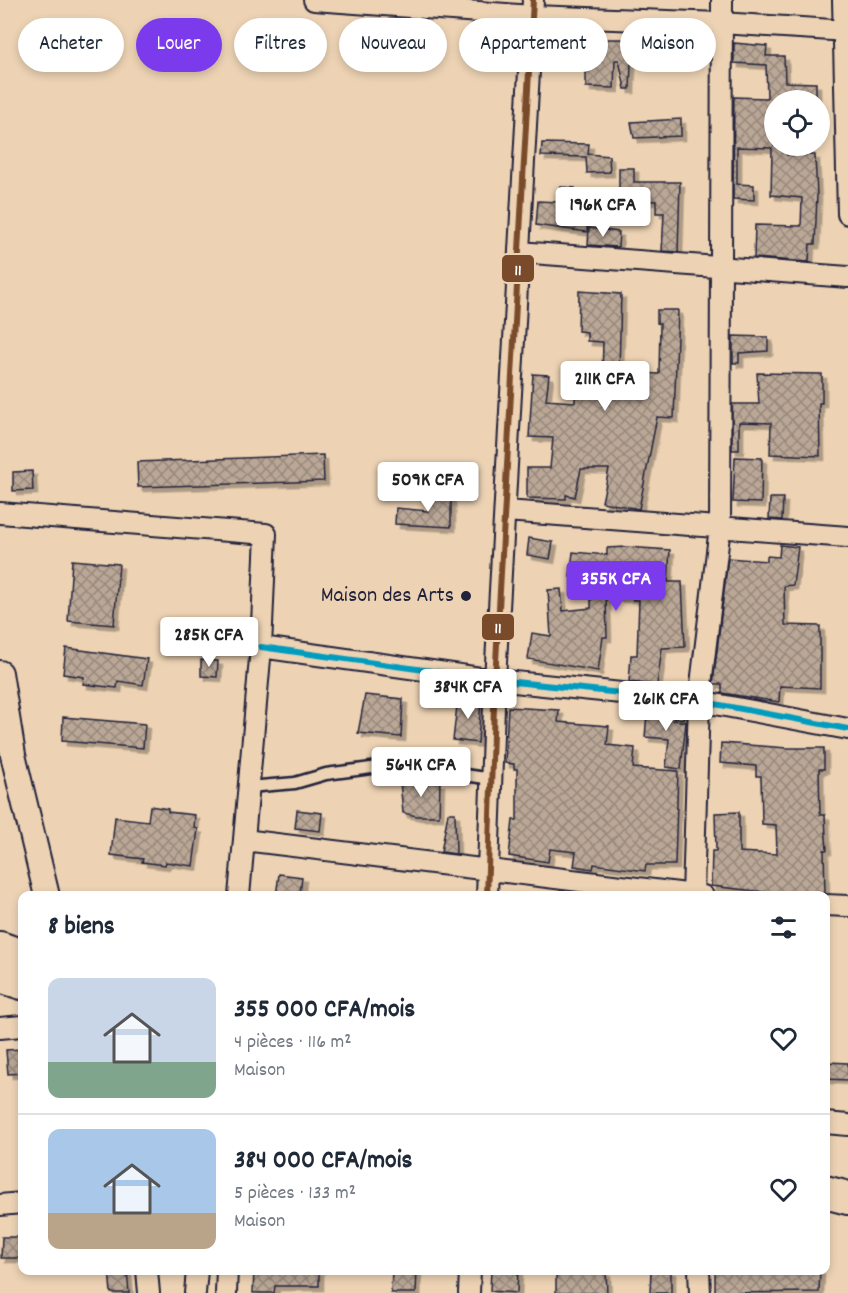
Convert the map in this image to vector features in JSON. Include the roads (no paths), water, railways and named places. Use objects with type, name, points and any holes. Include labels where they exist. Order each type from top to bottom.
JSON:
[{"type":"main road","points":[[0,948],[18,955]]},
{"type":"main road","points":[[0,976],[18,982]]},
{"type":"main road","points":[[830,1193],[848,1198]]},
{"type":"street","points":[[314,0],[533,8],[846,31]]},
{"type":"street","points":[[692,891],[699,701],[720,527],[722,0]]},
{"type":"street","points":[[843,0],[846,31],[848,214]]},
{"type":"street","points":[[487,891],[495,680],[533,8]]},
{"type":"street","points":[[519,252],[848,277]]},
{"type":"street","points":[[506,511],[848,537]]},
{"type":"street","points":[[0,513],[266,534],[261,647],[239,891]]},
{"type":"street","points":[[261,647],[495,680],[699,701],[848,729]]},
{"type":"street","points":[[0,673],[7,749],[46,891]]},
{"type":"street","points":[[244,840],[662,891]]},
{"type":"street","points":[[830,905],[848,906]]},
{"type":"street","points":[[0,1028],[18,1026]]},
{"type":"street","points":[[830,1123],[848,1125]]},
{"type":"street","points":[[0,1205],[18,1203]]},
{"type":"street","points":[[147,1275],[149,1293]]},
{"type":"street","points":[[195,1293],[197,1275]]},
{"type":"street","points":[[226,1293],[227,1275]]},
{"type":"street","points":[[469,1293],[471,1275]]},
{"type":"street","points":[[699,1275],[700,1293]]},
{"type":"lane","points":[[249,787],[295,783],[326,774],[379,767],[438,771],[492,779]]},
{"type":"place","name":"Maison des Arts","points":[[466,596]]}]
